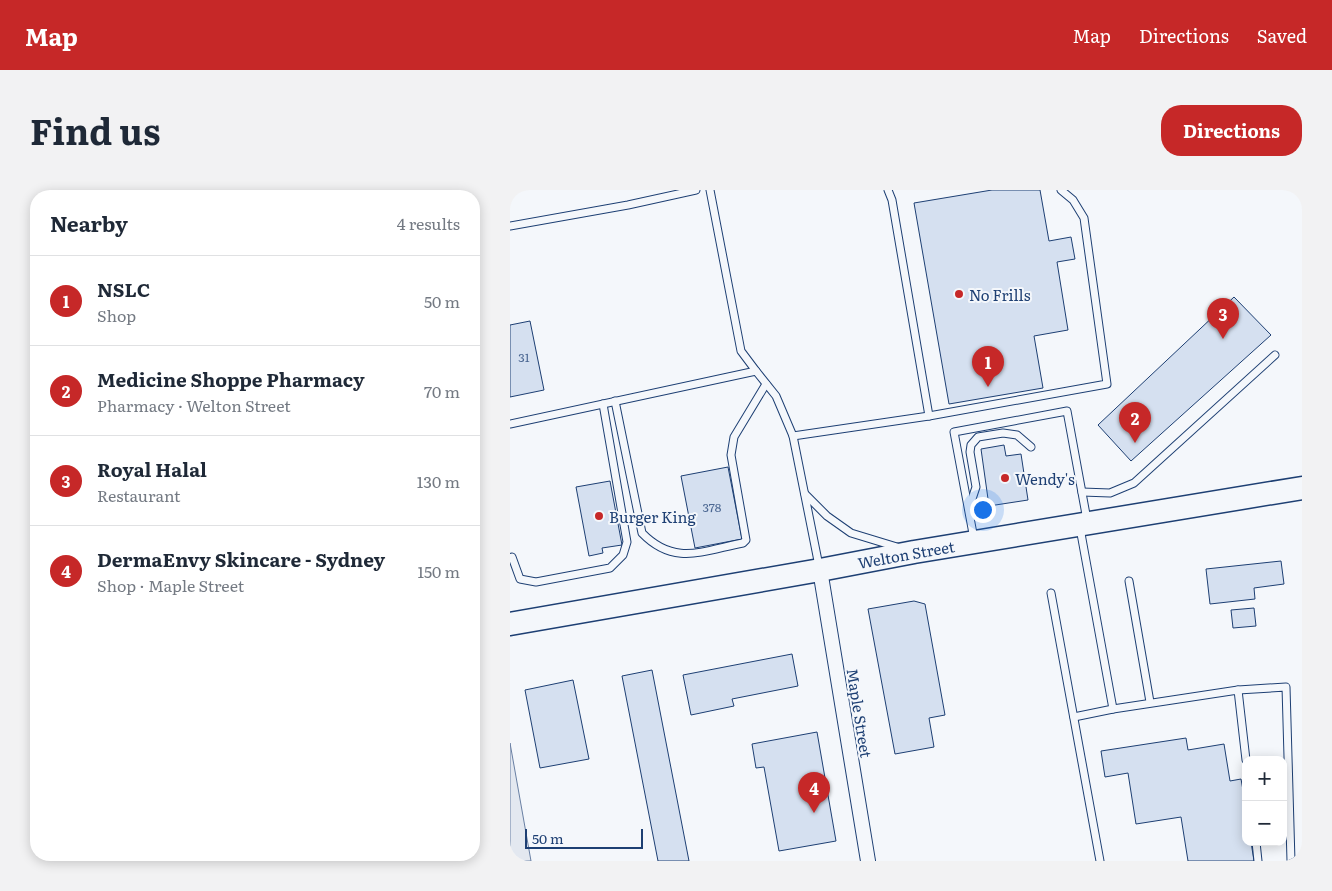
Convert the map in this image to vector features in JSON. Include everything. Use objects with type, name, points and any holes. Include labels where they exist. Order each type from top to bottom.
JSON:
[{"type":"main road","name":"Welton Street","points":[[510,624],[914,552],[1302,488]]},
{"type":"street","name":"Maple Street","points":[[820,570],[868,861]]},
{"type":"lane","points":[[510,226],[628,205],[696,190]]},
{"type":"lane","points":[[710,190],[741,351],[776,396],[793,436],[820,570]]},
{"type":"lane","points":[[888,190],[892,200],[929,416]]},
{"type":"lane","points":[[793,436],[929,416],[1106,384],[1084,218],[1073,200],[1061,190]]},
{"type":"lane","points":[[1082,492],[1110,493],[1134,483],[1275,355]]},
{"type":"lane","points":[[510,424],[756,371]]},
{"type":"lane","points":[[615,401],[642,533],[651,543],[665,551],[684,555],[743,543],[746,540],[731,455],[734,437],[766,384]]},
{"type":"lane","points":[[512,556],[520,579],[536,582],[610,568],[623,555],[627,542],[603,404]]},
{"type":"lane","points":[[974,542],[954,432],[1067,412],[1082,492],[1084,524],[1113,710]]},
{"type":"lane","points":[[968,510],[976,487],[970,452],[971,445],[978,438],[1003,433],[1017,435],[1030,447]]},
{"type":"lane","points":[[805,494],[827,516],[851,533],[914,552]]},
{"type":"lane","points":[[1129,581],[1150,702]]},
{"type":"lane","points":[[1051,593],[1100,861]]},
{"type":"lane","points":[[1074,717],[1150,702],[1238,690],[1286,687],[1292,861]]},
{"type":"lane","points":[[1238,690],[1246,756]]},
{"type":"lane","points":[[1256,846],[1258,861]]},
{"type":"shaded area","points":[[510,743],[531,861],[510,861]]},
{"type":"building","points":[[992,190],[1040,190],[1049,241],[1071,237],[1075,259],[1057,262],[1068,330],[1034,336],[1043,388],[949,404],[914,203]]},
{"type":"building","points":[[1234,297],[1271,335],[1131,461],[1098,425]]},
{"type":"building","points":[[530,321],[544,390],[510,397],[510,325]]},
{"type":"building","name":"Wendy's","points":[[1004,445],[1006,456],[1021,454],[1028,500],[989,506],[981,449]]},
{"type":"building","points":[[728,467],[742,539],[695,548],[681,476]]},
{"type":"building","name":"Burger King","points":[[610,481],[622,545],[602,548],[603,553],[589,556],[576,487]]},
{"type":"building","points":[[1281,561],[1284,584],[1254,588],[1255,599],[1210,604],[1206,569]]},
{"type":"building","points":[[914,601],[925,604],[945,715],[929,718],[934,747],[895,754],[868,609]]},
{"type":"building","points":[[1254,608],[1256,626],[1233,628],[1231,610]]},
{"type":"building","points":[[792,654],[798,686],[732,699],[734,706],[691,715],[683,675]]},
{"type":"building","points":[[652,670],[689,861],[658,861],[622,676]]},
{"type":"building","points":[[573,680],[589,759],[540,768],[525,690]]},
{"type":"building","points":[[817,732],[836,841],[779,851],[764,767],[756,768],[752,744]]},
{"type":"building","points":[[1186,738],[1188,750],[1224,744],[1230,781],[1241,779],[1242,785],[1242,846],[1252,846],[1254,861],[1188,861],[1181,817],[1136,824],[1128,773],[1105,777],[1101,751]]},
{"type":"place","name":"No Frills","points":[[959,294]]},
{"type":"place","name":"Royal Halal","points":[[1223,339]]},
{"type":"place","name":"NSLC","points":[[988,387]]},
{"type":"place","name":"Medicine Shoppe Pharmacy","points":[[1135,443]]},
{"type":"place","name":"Wendy's","points":[[1005,478]]},
{"type":"place","name":"Burger King","points":[[599,516]]},
{"type":"place","name":"DermaEnvy Skincare - Sydney","points":[[814,813]]}]
